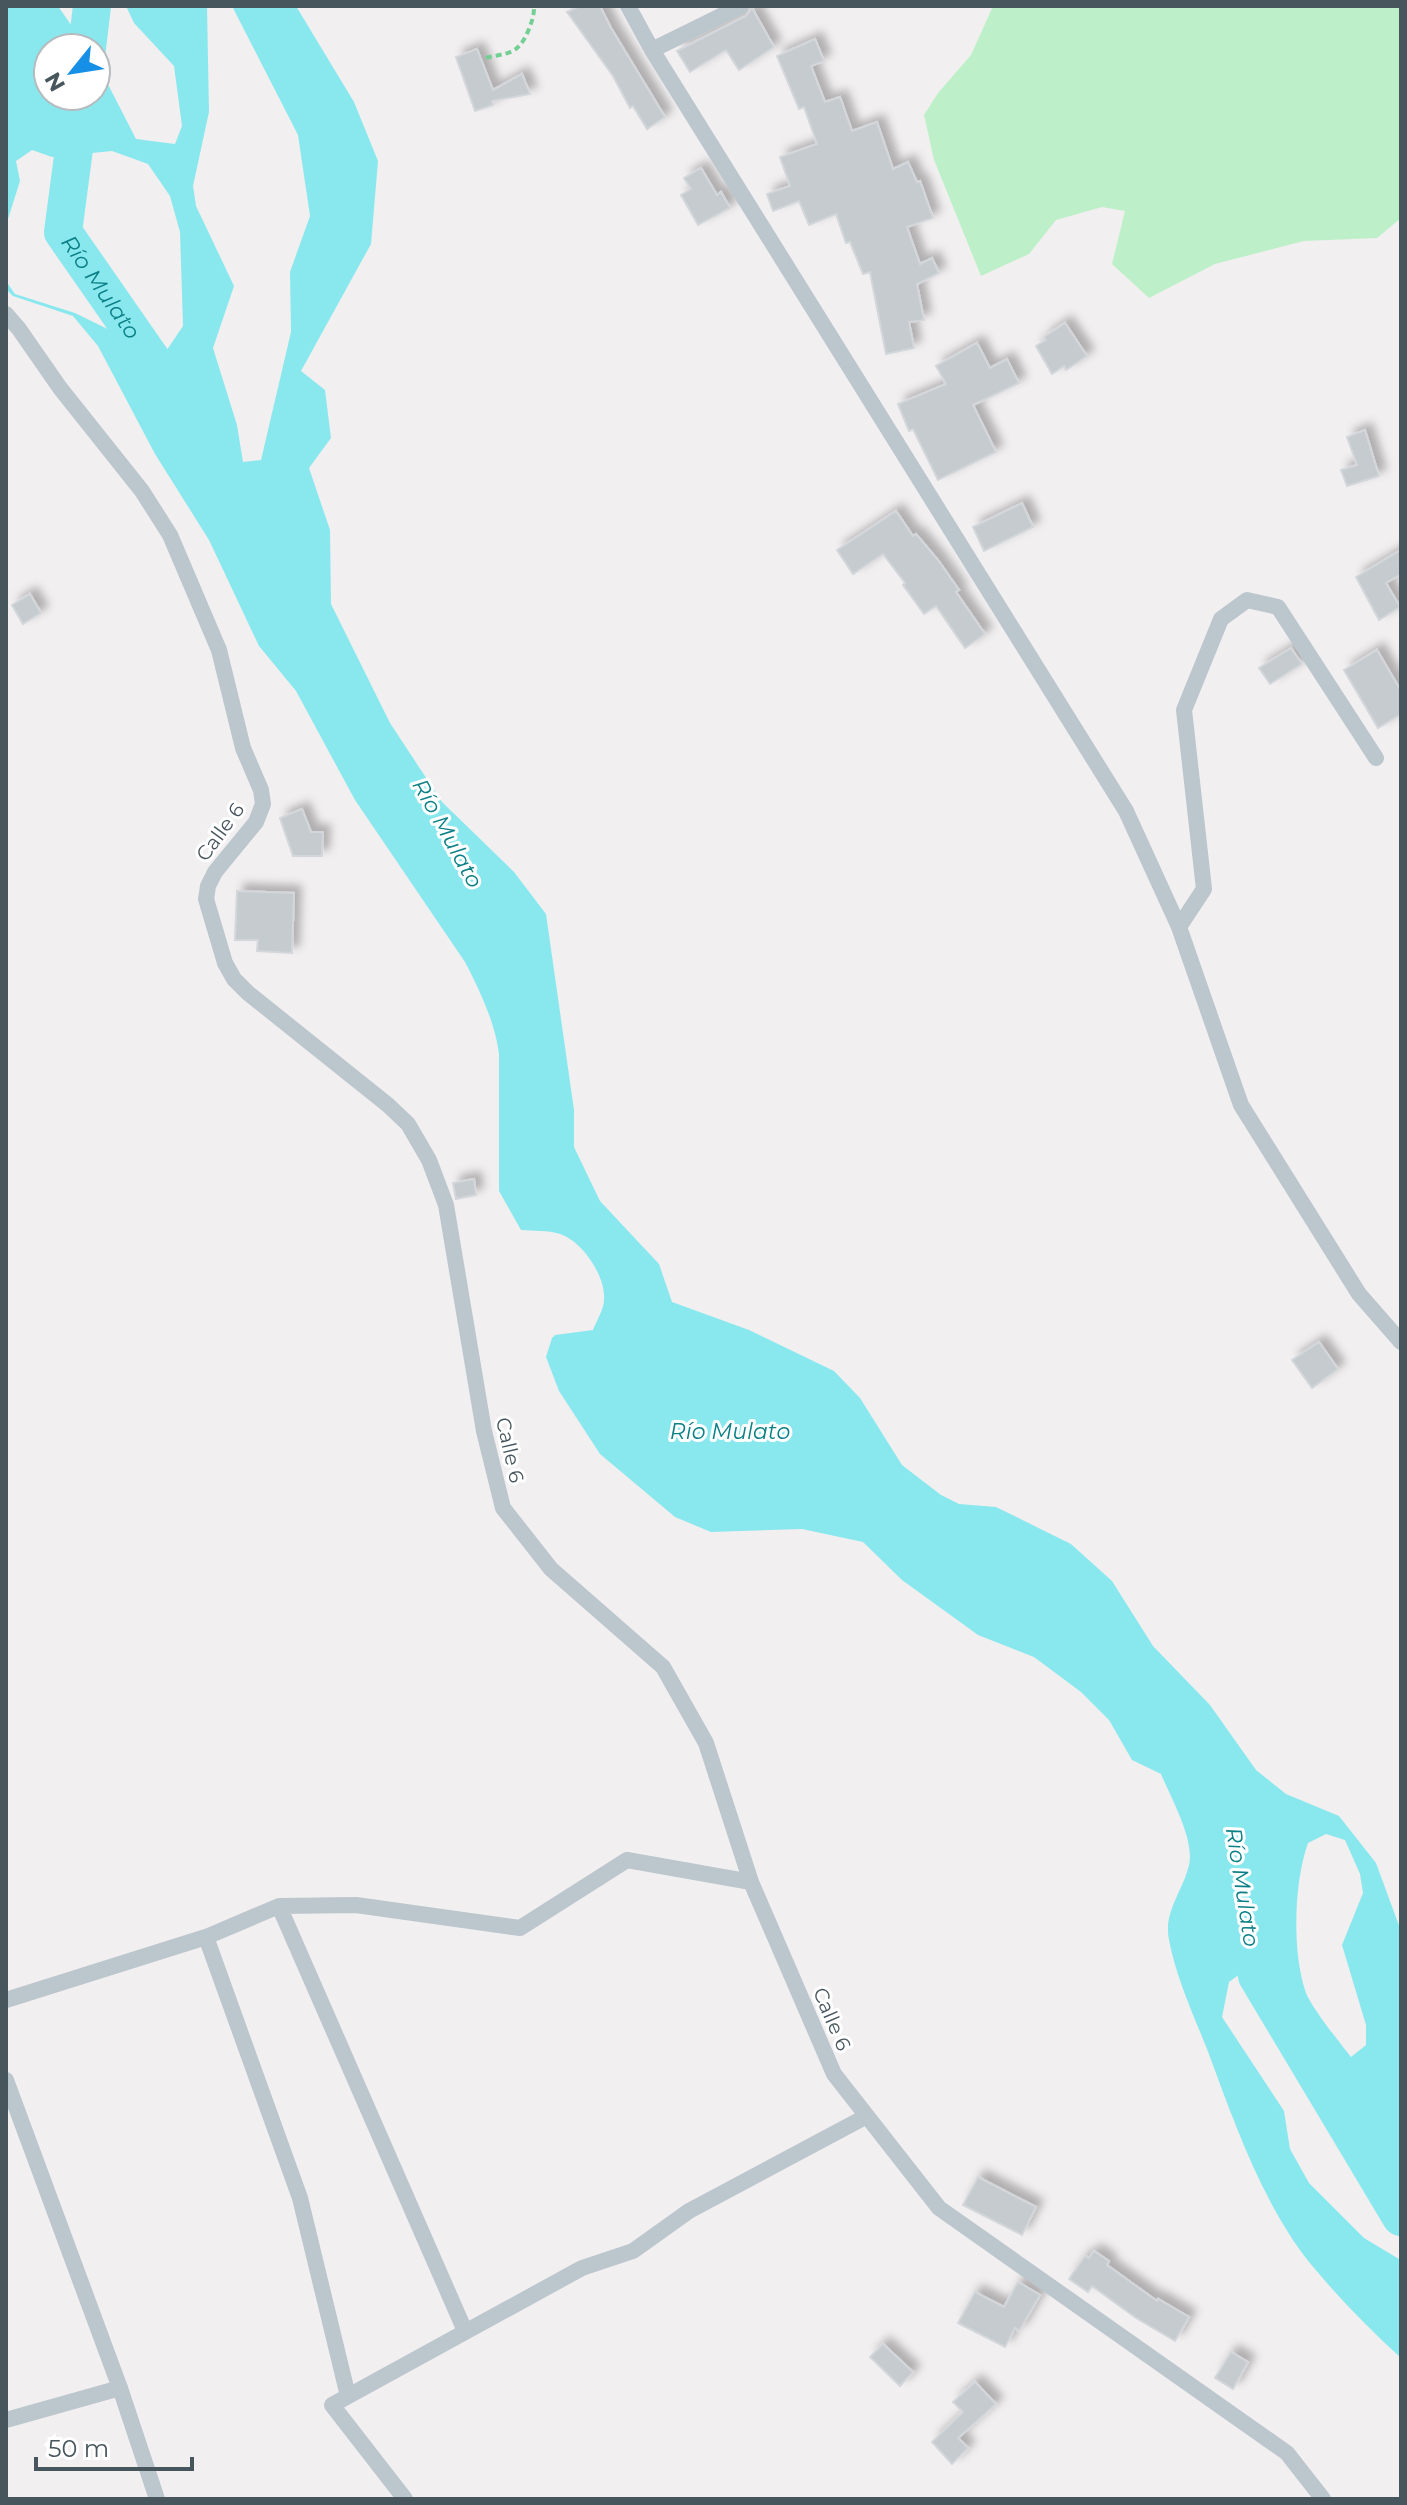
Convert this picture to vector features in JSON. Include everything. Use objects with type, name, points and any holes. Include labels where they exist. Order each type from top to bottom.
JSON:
[{"type":"street","points":[[628,6],[652,50],[1126,811],[1179,927],[1241,1105],[1359,1294],[1401,1342]]},
{"type":"street","points":[[652,50],[741,6]]},
{"type":"street","name":"Calle 6","points":[[6,314],[142,491],[170,535],[219,650],[243,748],[261,790],[263,804],[256,822],[215,872],[208,886],[206,899],[225,963],[234,979],[248,993],[408,1124],[429,1160],[446,1205],[484,1431],[503,1508],[551,1569],[663,1667],[706,1743],[751,1882],[834,2074],[939,2208],[1287,2453],[1323,2499]]},
{"type":"street","points":[[1179,927],[1204,889],[1184,710],[1221,619],[1247,600],[1278,607],[1376,758]]},
{"type":"street","points":[[6,2000],[206,1937],[279,1906],[356,1905],[520,1928],[627,1860],[751,1882]]},
{"type":"street","points":[[279,1906],[465,2331]]},
{"type":"street","points":[[206,1937],[300,2198],[348,2396]]},
{"type":"street","points":[[6,2080],[120,2388],[157,2499]]},
{"type":"street","points":[[405,2499],[332,2405],[582,2268],[633,2251],[689,2211],[867,2116]]},
{"type":"street","points":[[6,2420],[120,2388]]},
{"type":"path","points":[[486,58],[519,48],[535,13],[534,6]]},
{"type":"green space","points":[[993,6],[1401,6],[1401,218],[1377,238],[1304,241],[1215,264],[1149,298],[1112,264],[1125,211],[1102,207],[1056,220],[1029,254],[981,276],[934,160],[924,115],[938,93],[971,55]]},
{"type":"water","name":"Río Mulato","points":[[6,6],[58,6],[76,32],[32,32],[32,112],[112,112],[112,92],[136,139],[175,144],[182,126],[174,66],[134,23],[126,6],[207,6],[209,112],[193,186],[196,206],[234,286],[213,348],[237,425],[243,462],[261,460],[291,332],[290,272],[310,216],[298,135],[232,6],[296,6],[354,102],[378,161],[371,244],[301,371],[325,390],[331,438],[309,468],[330,530],[331,604],[390,723],[442,802],[514,872],[546,914],[574,1110],[574,1147],[600,1201],[659,1264],[672,1302],[749,1330],[834,1371],[860,1398],[902,1465],[941,1495],[959,1504],[996,1507],[1071,1544],[1112,1581],[1153,1646],[1210,1705],[1256,1770],[1286,1794],[1339,1816],[1376,1863],[1401,1931],[1401,2190],[1357,2113],[1321,2068],[1263,1974],[1244,1971],[1229,1982],[1222,2017],[1284,2111],[1290,2149],[1309,2183],[1364,2238],[1399,2259],[1401,2358],[1342,2299],[1292,2239],[1263,2187],[1238,2132],[1172,1954],[1169,1920],[1190,1855],[1181,1819],[1161,1774],[1132,1760],[1109,1720],[1081,1692],[1034,1657],[978,1635],[902,1580],[863,1542],[802,1529],[711,1532],[675,1517],[600,1454],[559,1391],[546,1357],[555,1335],[593,1330],[604,1304],[604,1291],[597,1270],[576,1244],[560,1234],[521,1230],[499,1191],[499,1054],[490,1018],[471,973],[355,800],[296,691],[259,646],[209,540],[155,454],[98,346],[73,316],[13,296],[6,289],[6,281],[15,294],[75,313],[128,339],[156,366],[183,326],[180,232],[170,196],[148,164],[112,151],[52,157],[32,150],[16,161],[20,181],[8,219],[6,250]],"holes":[[[1326,1834],[1345,1840],[1360,1874],[1363,1893],[1342,1945],[1366,2025],[1366,2045],[1351,2057],[1305,1990],[1298,1956],[1296,1916],[1308,1843]]]},
{"type":"building","points":[[580,6],[600,6],[665,117],[647,129],[567,12]]},
{"type":"building","points":[[752,8],[774,47],[739,70],[726,50],[690,72],[677,51],[746,16]]},
{"type":"building","points":[[815,39],[824,61],[811,66],[825,102],[840,97],[852,131],[877,122],[893,169],[908,162],[917,182],[920,181],[933,218],[907,227],[920,264],[932,258],[939,273],[917,284],[924,320],[909,322],[914,348],[886,354],[870,272],[863,274],[850,242],[846,243],[836,214],[809,225],[799,201],[773,211],[767,194],[790,186],[780,157],[817,144],[804,107],[799,109],[777,56]]},
{"type":"building","points":[[477,49],[493,90],[522,74],[530,94],[492,101],[493,105],[475,111],[456,57]]},
{"type":"building","points":[[701,168],[717,195],[721,192],[730,208],[698,225],[681,195],[691,189],[684,178]]},
{"type":"building","points":[[1065,323],[1087,356],[1066,370],[1064,366],[1052,374],[1036,346]]},
{"type":"building","points":[[977,343],[990,368],[1007,359],[1019,383],[973,405],[996,452],[938,480],[913,429],[909,431],[898,404],[946,384],[936,366]]},
{"type":"building","points":[[1365,430],[1379,476],[1347,486],[1341,470],[1357,465],[1347,437]]},
{"type":"building","points":[[1022,503],[1033,527],[984,551],[973,527]]},
{"type":"building","points":[[896,511],[913,536],[916,534],[938,560],[985,634],[965,648],[936,606],[924,614],[883,554],[853,574],[837,550]]},
{"type":"building","points":[[1401,550],[1401,574],[1386,583],[1400,607],[1379,620],[1356,577]]},
{"type":"building","points":[[30,594],[41,613],[23,624],[12,605]]},
{"type":"building","points":[[1291,648],[1302,664],[1270,684],[1259,668]]},
{"type":"building","points":[[1377,650],[1401,691],[1401,714],[1378,728],[1344,670]]},
{"type":"building","points":[[302,809],[311,832],[323,832],[322,856],[293,856],[280,818]]},
{"type":"building","points":[[237,891],[294,893],[292,953],[257,951],[258,940],[235,940]]},
{"type":"building","points":[[474,1179],[476,1195],[456,1199],[453,1183]]},
{"type":"building","points":[[1319,1342],[1338,1369],[1312,1388],[1292,1360]]},
{"type":"building","points":[[978,2177],[1036,2207],[1022,2235],[963,2205]]},
{"type":"building","points":[[1094,2251],[1109,2261],[1107,2265],[1157,2301],[1189,2317],[1175,2341],[1092,2286],[1088,2292],[1069,2279],[1085,2256],[1089,2258]]},
{"type":"building","points":[[1018,2282],[1040,2295],[1019,2331],[1015,2328],[1005,2347],[958,2323],[975,2292],[1004,2307]]},
{"type":"building","points":[[883,2344],[913,2372],[900,2386],[870,2357]]},
{"type":"building","points":[[1231,2352],[1248,2362],[1233,2389],[1215,2378]]},
{"type":"building","points":[[975,2382],[996,2404],[958,2438],[968,2448],[952,2464],[932,2442],[963,2412],[953,2402]]},
{"type":"waterway","name":"Río Mulato","points":[[89,32],[92,6]]},
{"type":"waterway","name":"Río Mulato","points":[[79,112],[63,232],[186,409]]},
{"type":"waterway","name":"Río Mulato","points":[[1249,1921],[1257,1976],[1401,2217]]}]
